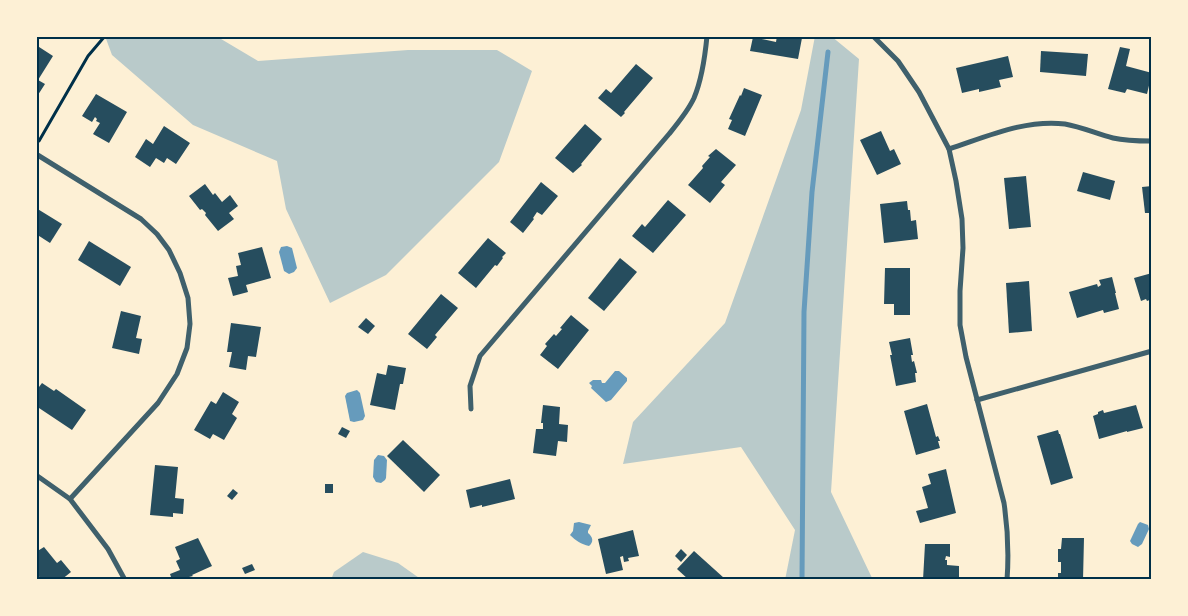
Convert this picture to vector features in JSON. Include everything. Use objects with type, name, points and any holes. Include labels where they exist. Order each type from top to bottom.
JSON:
[{"type":"street","points":[[471,409],[470,386],[480,356],[669,134],[694,98],[702,71],[707,36]]},
{"type":"street","points":[[873,36],[898,61],[919,92],[948,149],[956,181],[962,219],[963,248],[960,325],[966,357],[1004,504],[1008,527],[1007,580]]},
{"type":"street","points":[[948,149],[1013,128],[1036,124],[1064,124],[1114,138],[1136,142],[1152,141]]},
{"type":"street","points":[[36,154],[141,219],[157,234],[169,250],[180,272],[188,298],[190,324],[187,348],[177,374],[158,403],[70,499]]},
{"type":"street","points":[[977,400],[1152,351]]},
{"type":"street","points":[[36,475],[70,499],[108,549],[125,580]]},
{"type":"path","points":[[39,141],[88,56],[105,36]]},
{"type":"shaded area","points":[[105,36],[216,36],[258,61],[408,50],[497,50],[532,71],[499,162],[386,275],[330,303],[286,209],[277,161],[193,125],[112,55]]},
{"type":"shaded area","points":[[815,36],[831,36],[859,59],[831,492],[873,580],[785,580],[795,530],[741,447],[623,464],[633,422],[725,323],[801,110]]},
{"type":"shaded area","points":[[363,552],[398,563],[422,580],[331,580],[334,572]]},
{"type":"water","points":[[287,246],[292,248],[297,268],[289,274],[284,271],[279,252],[281,247]]},
{"type":"water","points":[[615,371],[619,371],[627,378],[627,381],[611,400],[606,402],[591,388],[592,386],[589,383],[593,380],[601,380],[602,383],[605,383]]},
{"type":"water","points":[[357,390],[360,393],[365,416],[363,420],[354,422],[350,421],[345,396],[347,393]]},
{"type":"water","points":[[378,455],[384,456],[387,460],[386,478],[381,483],[376,482],[373,477],[374,460]]},
{"type":"water","points":[[579,522],[591,525],[588,533],[592,541],[589,546],[579,542],[570,535],[573,531],[574,523]]},
{"type":"water","points":[[1140,522],[1148,525],[1149,529],[1142,544],[1138,547],[1130,541]]},
{"type":"building","points":[[777,36],[802,38],[798,59],[750,51],[753,37],[776,42]]},
{"type":"building","points":[[36,45],[53,56],[38,80],[45,84],[36,98]]},
{"type":"building","points":[[1120,47],[1130,49],[1126,66],[1152,73],[1147,94],[1127,89],[1125,93],[1108,89]]},
{"type":"building","points":[[1041,51],[1088,54],[1086,76],[1040,72]]},
{"type":"building","points":[[1008,56],[1013,77],[999,80],[1001,87],[979,92],[979,89],[962,93],[956,68]]},
{"type":"building","points":[[636,64],[653,78],[621,117],[598,98],[606,89],[611,93]]},
{"type":"building","points":[[744,88],[762,95],[745,136],[728,129],[732,120],[729,119]]},
{"type":"building","points":[[96,94],[127,112],[109,143],[93,134],[100,123],[96,121],[95,117],[92,122],[82,116]]},
{"type":"building","points":[[585,124],[602,139],[582,165],[573,173],[555,158]]},
{"type":"building","points":[[164,126],[190,143],[176,164],[167,158],[164,163],[156,158],[150,167],[135,157],[146,139],[153,144]]},
{"type":"building","points":[[881,131],[890,151],[894,149],[901,164],[877,175],[860,140]]},
{"type":"building","points":[[716,149],[736,165],[721,182],[725,185],[710,203],[688,185],[703,168],[702,166],[710,157],[708,156]]},
{"type":"building","points":[[1083,172],[1115,181],[1110,200],[1077,191]]},
{"type":"building","points":[[1026,176],[1031,227],[1009,229],[1004,178]]},
{"type":"building","points":[[541,182],[558,196],[542,215],[537,212],[523,233],[510,222]]},
{"type":"building","points":[[205,184],[213,195],[215,193],[222,202],[230,195],[238,206],[229,213],[234,219],[218,231],[205,215],[206,213],[202,209],[200,210],[189,196]]},
{"type":"building","points":[[1152,186],[1152,213],[1145,213],[1142,187]]},
{"type":"building","points":[[668,200],[686,215],[653,253],[632,236],[642,224],[645,227]]},
{"type":"building","points":[[907,201],[911,221],[916,220],[918,239],[884,243],[880,204]]},
{"type":"building","points":[[36,208],[62,224],[50,243],[36,234]]},
{"type":"building","points":[[488,238],[506,253],[497,266],[495,265],[476,288],[458,273]]},
{"type":"building","points":[[89,241],[131,267],[120,286],[78,260]]},
{"type":"building","points":[[262,247],[271,278],[246,285],[248,292],[233,296],[228,278],[238,276],[236,266],[241,265],[238,253]]},
{"type":"building","points":[[620,258],[637,272],[604,311],[588,298]]},
{"type":"building","points":[[885,268],[910,268],[910,315],[894,315],[894,304],[884,304]]},
{"type":"building","points":[[1152,273],[1152,299],[1141,301],[1134,278]]},
{"type":"building","points":[[1112,277],[1119,309],[1104,313],[1103,310],[1077,318],[1069,292],[1097,284],[1098,287],[1101,285],[1099,280]]},
{"type":"building","points":[[1029,281],[1032,331],[1009,333],[1006,283]]},
{"type":"building","points":[[441,294],[458,308],[435,335],[437,337],[427,349],[408,334]]},
{"type":"building","points":[[121,311],[141,316],[136,338],[142,339],[139,354],[112,348]]},
{"type":"building","points":[[571,315],[589,330],[558,369],[540,355],[547,346],[545,344],[554,334],[556,336]]},
{"type":"building","points":[[366,318],[375,326],[368,334],[358,327]]},
{"type":"building","points":[[231,323],[261,327],[256,357],[248,356],[246,370],[229,367],[232,352],[227,352]]},
{"type":"building","points":[[910,338],[913,355],[911,355],[912,362],[914,361],[917,373],[915,373],[916,382],[896,386],[889,342]]},
{"type":"building","points":[[388,365],[406,368],[403,384],[400,384],[395,410],[370,405],[377,373],[386,375]]},
{"type":"building","points":[[42,383],[54,391],[56,389],[86,410],[72,430],[36,406],[36,391]]},
{"type":"building","points":[[223,392],[239,402],[232,414],[237,418],[224,440],[213,434],[210,439],[194,430],[211,401],[216,404]]},
{"type":"building","points":[[927,404],[936,437],[938,436],[940,441],[938,441],[940,448],[916,455],[904,411]]},
{"type":"building","points":[[543,405],[560,407],[559,424],[568,425],[567,442],[558,441],[556,456],[533,453],[536,429],[543,429],[543,423],[541,423]]},
{"type":"building","points":[[1136,405],[1143,428],[1099,439],[1093,416],[1103,410],[1104,413]]},
{"type":"building","points":[[342,427],[350,431],[346,438],[338,434]]},
{"type":"building","points":[[1058,430],[1073,478],[1051,485],[1037,436]]},
{"type":"building","points":[[403,440],[440,475],[424,492],[387,456]]},
{"type":"building","points":[[155,465],[178,467],[175,498],[184,499],[183,514],[173,513],[173,517],[150,515]]},
{"type":"building","points":[[946,469],[956,513],[920,523],[916,511],[928,508],[922,487],[931,484],[928,474]]},
{"type":"building","points":[[510,479],[515,499],[470,508],[466,490]]},
{"type":"building","points":[[325,484],[333,484],[333,493],[325,493]]},
{"type":"building","points":[[233,489],[238,493],[232,500],[227,496]]},
{"type":"building","points":[[633,530],[639,556],[628,558],[629,561],[624,562],[623,556],[620,557],[623,570],[606,574],[598,539]]},
{"type":"building","points":[[198,538],[212,566],[192,575],[189,577],[190,580],[172,580],[170,574],[180,570],[176,561],[180,559],[175,547]]},
{"type":"building","points":[[1062,538],[1084,538],[1083,580],[1058,580],[1058,573],[1061,573],[1061,562],[1058,562],[1058,549],[1061,549]]},
{"type":"building","points":[[925,544],[950,544],[950,557],[946,556],[945,560],[947,560],[947,565],[959,566],[959,580],[923,580]]},
{"type":"building","points":[[44,547],[57,563],[61,560],[71,572],[61,580],[42,580],[36,573],[36,552]]},
{"type":"building","points":[[681,549],[687,555],[681,562],[675,556]]},
{"type":"building","points":[[694,551],[724,578],[722,580],[689,580],[677,569]]},
{"type":"building","points":[[252,564],[255,570],[245,574],[242,568]]},
{"type":"waterway","points":[[802,580],[804,312],[812,192],[828,52]]}]
